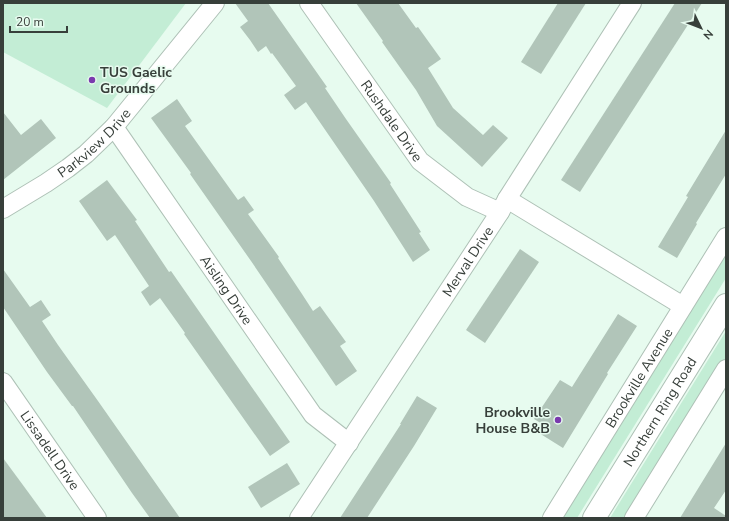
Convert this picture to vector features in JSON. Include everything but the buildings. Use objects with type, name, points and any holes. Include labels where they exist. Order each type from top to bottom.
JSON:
[{"type":"main road","name":"Northern Ring Road","points":[[594,518],[726,305]]},
{"type":"street","name":"Parkview Drive","points":[[3,209],[68,168],[86,154],[114,127],[215,3]]},
{"type":"street","name":"Rushdale Drive","points":[[309,3],[420,161],[467,197],[503,205],[683,306]]},
{"type":"street","name":"Merval Drive","points":[[299,518],[503,205],[632,3]]},
{"type":"street","name":"Aisling Drive","points":[[114,127],[313,415],[349,443]]},
{"type":"street","name":"Brookville Avenue","points":[[552,518],[726,237]]},
{"type":"street","points":[[634,518],[726,369]]},
{"type":"street","name":"Lissadell Drive","points":[[3,382],[97,518]]},
{"type":"green space","name":"TUS Gaelic Grounds","points":[[3,3],[186,3],[107,108],[3,52]]},
{"type":"green space","points":[[726,255],[726,278],[577,518],[562,518]]},
{"type":"green space","points":[[726,331],[726,361],[626,518],[610,518]]},
{"type":"place","name":"TUS Gaelic Grounds","points":[[92,80]]},
{"type":"place","name":"Brookville House B&B","points":[[558,420]]}]
